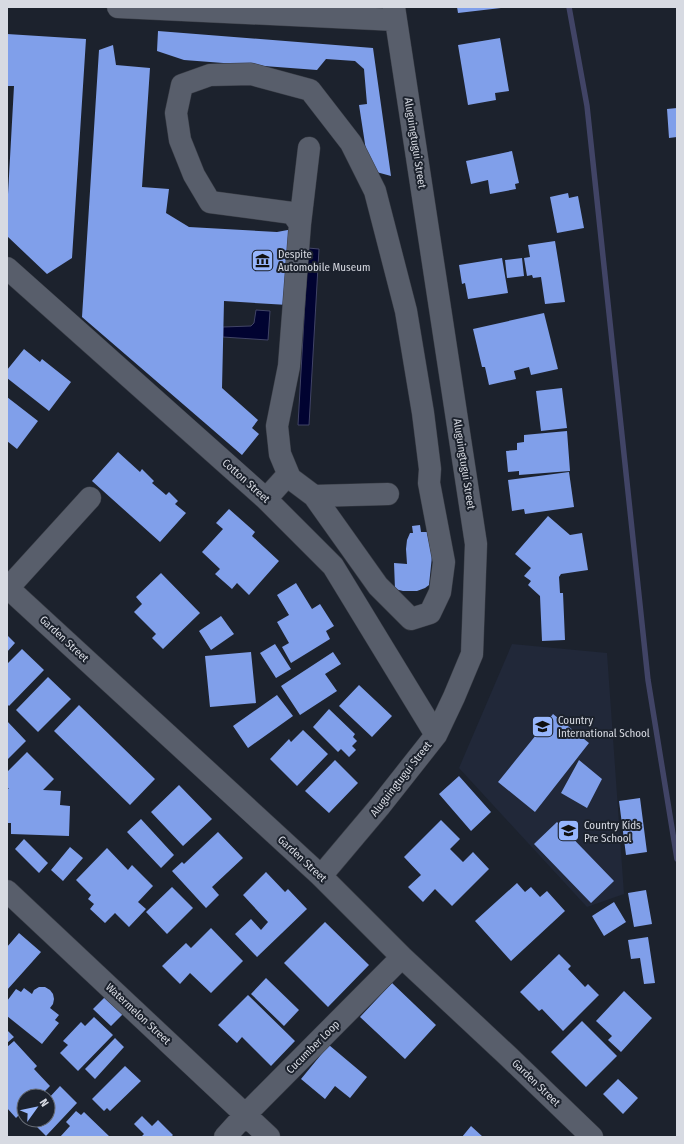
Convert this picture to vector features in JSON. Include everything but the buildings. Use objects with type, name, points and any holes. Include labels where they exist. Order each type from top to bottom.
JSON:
[{"type":"street","points":[[118,7],[395,14]]},
{"type":"street","name":"Aluguingtugui Street","points":[[321,876],[380,806],[436,735],[472,654],[476,544],[395,14]]},
{"type":"street","points":[[300,224],[292,213],[210,202],[194,176],[180,140],[176,113],[182,85],[210,75],[251,74],[310,90],[351,143],[375,191],[406,311],[423,413],[430,469],[429,482],[444,562],[440,592],[430,612],[411,618],[378,586],[314,496],[290,478],[280,454],[277,426],[288,366],[300,224],[309,148]]},
{"type":"street","name":"Cotton Street","points":[[7,268],[266,499],[334,566],[436,735]]},
{"type":"street","points":[[266,499],[284,479],[290,478]]},
{"type":"street","points":[[314,496],[388,494]]},
{"type":"street","points":[[8,587],[90,498]]},
{"type":"street","name":"Garden Street","points":[[8,587],[321,876],[402,957],[592,1137]]},
{"type":"street","name":"Watermelon Street","points":[[7,891],[269,1137]]},
{"type":"street","name":"Cucumber Loop","points":[[225,1137],[402,957]]},
{"type":"shaded area","points":[[308,248],[319,249],[309,425],[298,425]]},
{"type":"shaded area","points":[[256,310],[270,311],[268,340],[223,337],[223,327],[251,326],[254,323]]},
{"type":"shaded area","name":"Country Kids Pre School","points":[[512,644],[607,653],[624,894],[587,907],[459,768]]},
{"type":"waterway","points":[[569,7],[587,106],[648,680],[677,859]]},
{"type":"place","name":"Despite Automobile Museum","points":[[263,260]]},
{"type":"place","name":"Country International School","points":[[542,726]]},
{"type":"place","name":"Country Kids Pre School","points":[[569,831]]}]
